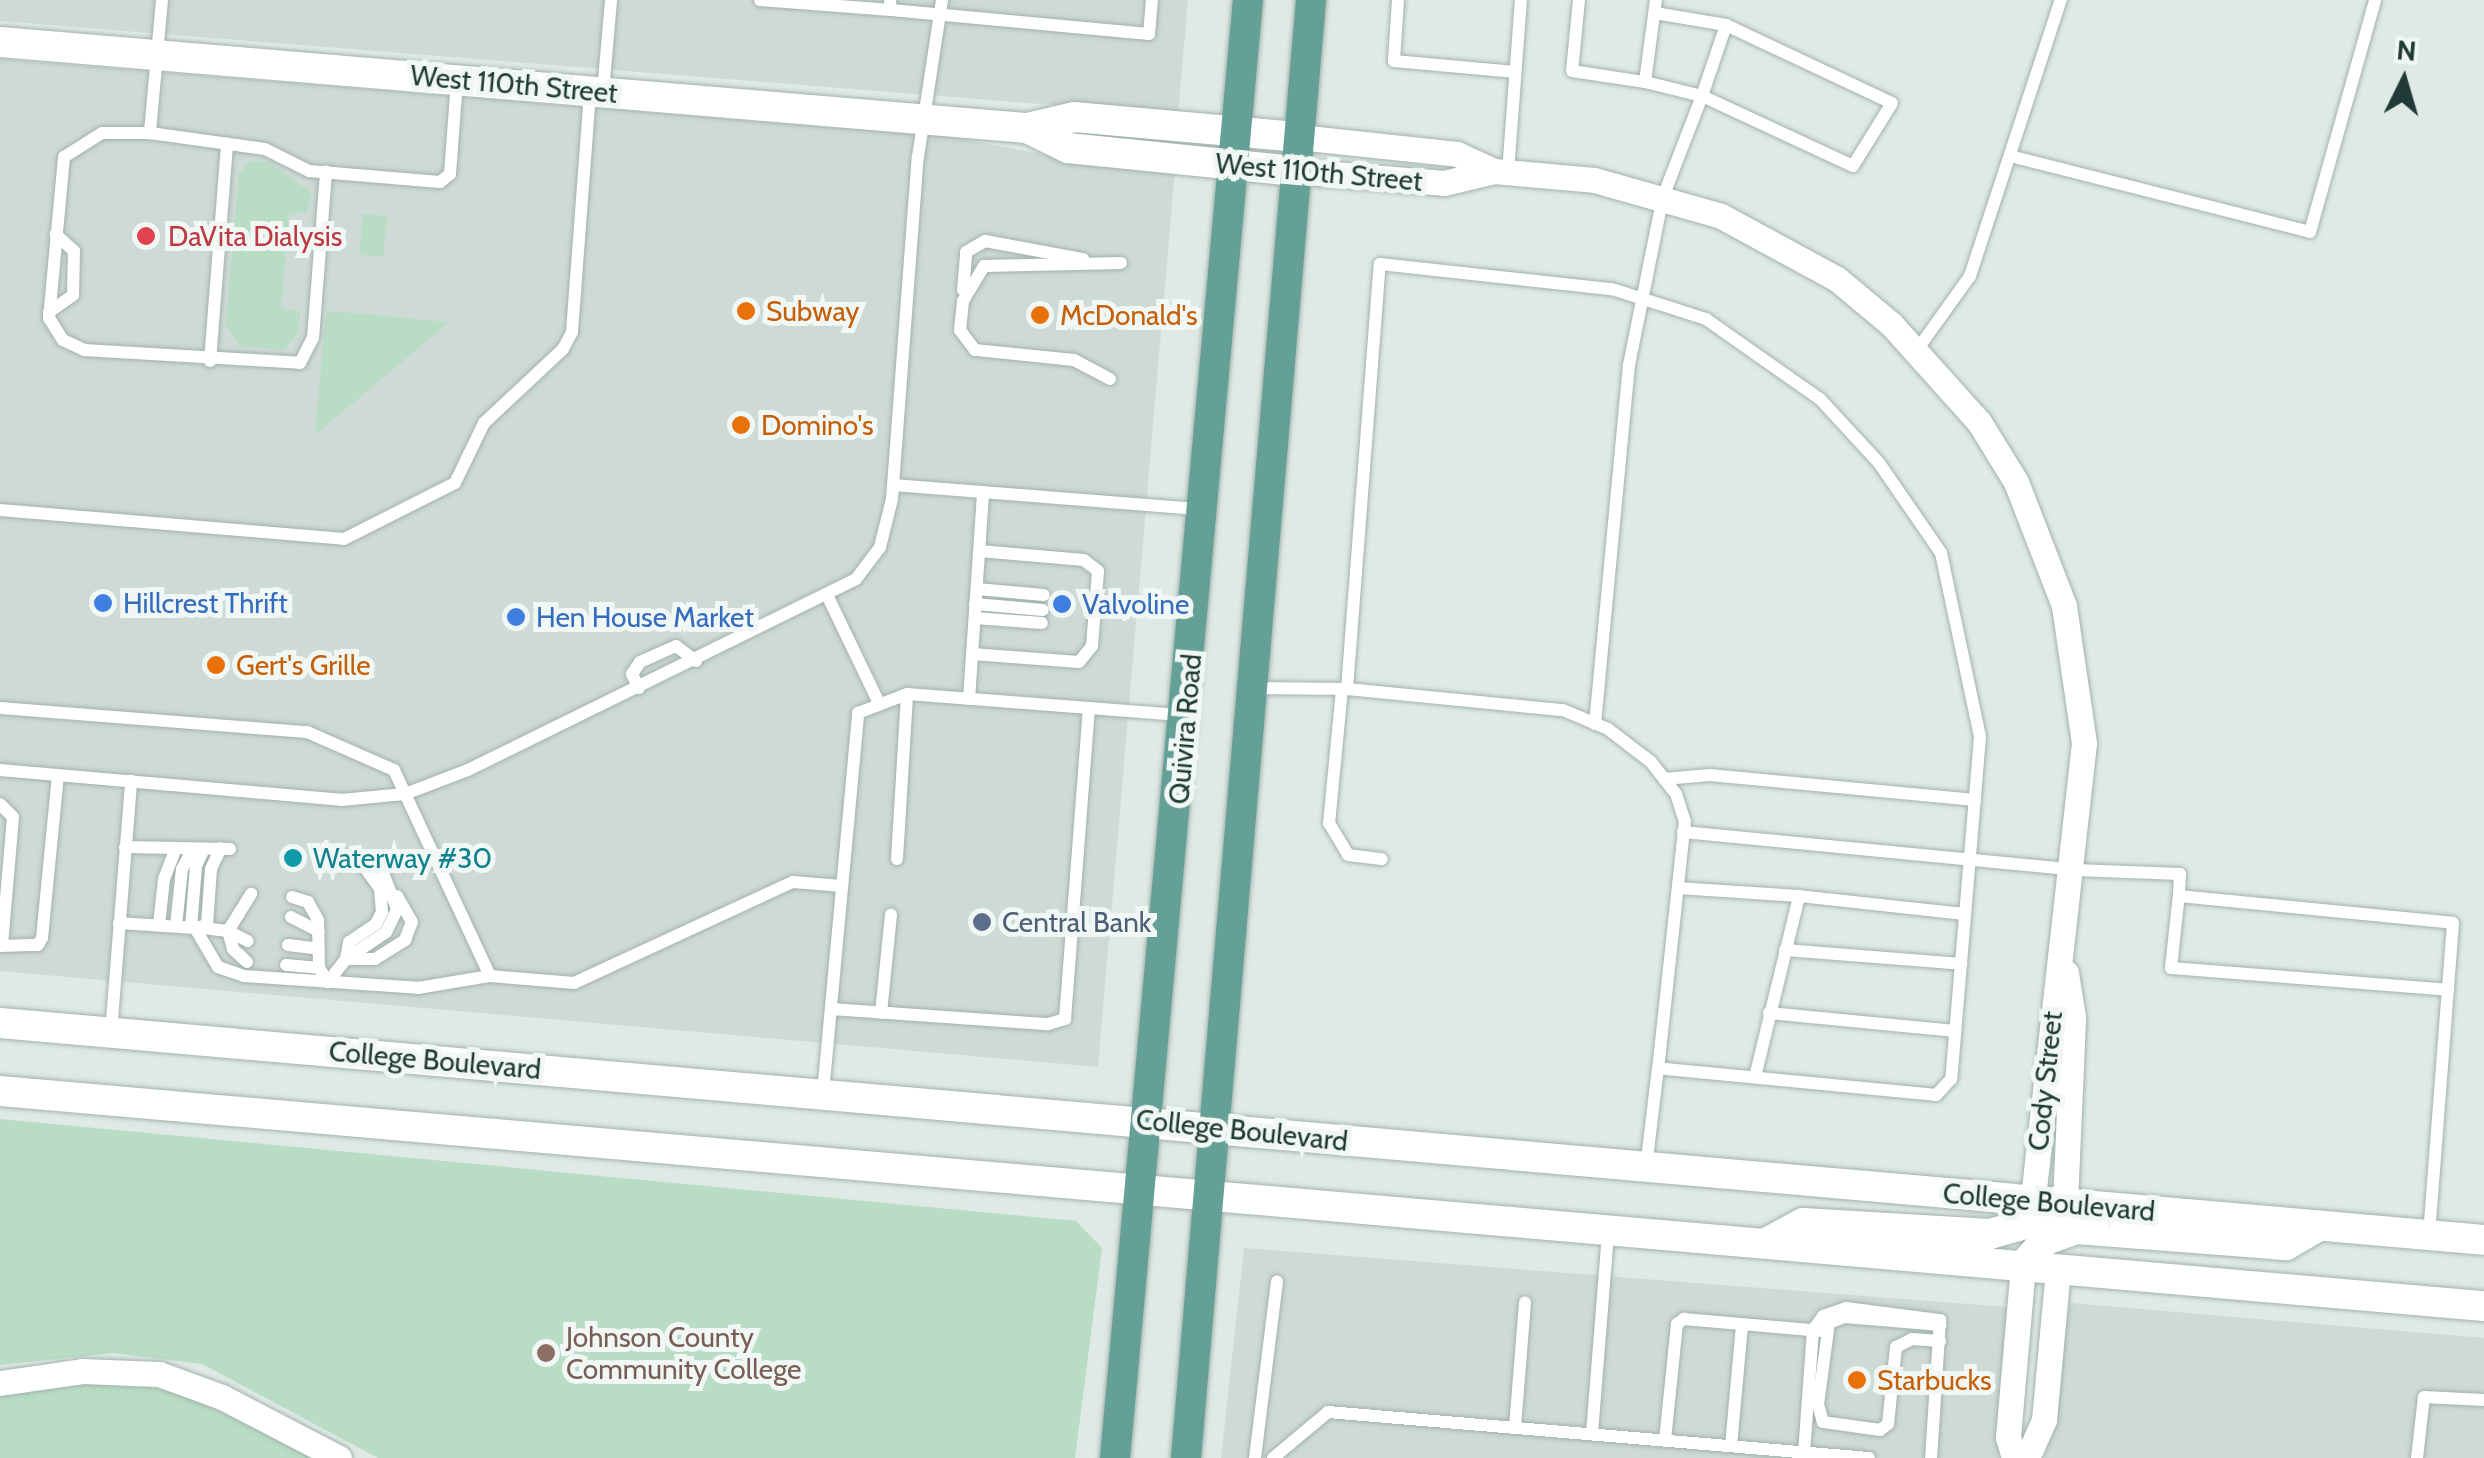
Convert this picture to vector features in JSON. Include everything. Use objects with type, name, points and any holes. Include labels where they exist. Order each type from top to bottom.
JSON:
[{"type":"main road","name":"Quivira Road","points":[[1115,1458],[1150,1121],[1248,0]]},
{"type":"main road","points":[[1186,1458],[1312,0]]},
{"type":"main road","name":"West 110th Street","points":[[0,42],[158,52],[1028,128],[1074,118],[1299,137]]},
{"type":"main road","name":"West 110th Street","points":[[1028,128],[1068,148],[1296,170]]},
{"type":"main road","name":"College Boulevard","points":[[0,1023],[2484,1240]]},
{"type":"main road","points":[[0,1091],[2484,1306]]},
{"type":"main road","points":[[1766,1243],[1803,1223],[1990,1234],[2033,1222],[2064,1204]]},
{"type":"main road","points":[[2023,1266],[2046,1240],[2076,1228],[2286,1245],[2320,1226]]},
{"type":"street","name":"West 110th Street","points":[[1299,137],[1457,154],[1501,171],[1594,180],[1664,196],[1786,247],[1837,280],[1916,350],[1979,422],[2016,482],[2064,606],[2084,743],[2064,963]]},
{"type":"street","name":"West 110th Street","points":[[1296,170],[1444,183],[1501,171]]},
{"type":"street","name":"Cody Street","points":[[2033,1201],[2050,1008],[2064,963]]},
{"type":"street","name":"Cody Street","points":[[2064,963],[2073,1017],[2064,1204]]},
{"type":"street","points":[[2014,1458],[2008,1437],[2023,1266]]},
{"type":"street","points":[[2027,1458],[2044,1420],[2058,1269]]},
{"type":"street","points":[[0,1383],[82,1371],[159,1374],[222,1397],[339,1458]]},
{"type":"lane","points":[[150,134],[162,0]]},
{"type":"lane","points":[[0,510],[344,540],[455,483],[484,423],[563,349],[572,332],[597,91],[611,0]]},
{"type":"lane","points":[[760,0],[891,5],[940,15],[1149,34],[1152,0]]},
{"type":"lane","points":[[0,770],[340,800],[406,794],[828,598],[856,579],[880,547],[893,485],[918,156],[929,120],[942,0]]},
{"type":"lane","points":[[1398,0],[1394,61],[1516,72]]},
{"type":"lane","points":[[1501,171],[1522,0]]},
{"type":"lane","points":[[1579,0],[1572,71],[1702,96],[1853,166],[1892,103],[1726,25],[1656,6],[1645,82]]},
{"type":"lane","points":[[1916,350],[1970,276],[2014,157],[2062,0]]},
{"type":"lane","points":[[2014,157],[2310,232],[2375,0]]},
{"type":"lane","points":[[1595,724],[1629,364],[1664,196],[1726,25]]},
{"type":"lane","points":[[326,172],[309,356],[287,367],[84,350],[63,340],[49,312],[64,157],[74,146],[102,134],[150,134],[280,154],[326,172],[440,182],[450,174],[457,79]]},
{"type":"lane","points":[[210,361],[227,144]]},
{"type":"lane","points":[[49,312],[73,294],[74,251],[55,234]]},
{"type":"lane","points":[[1110,379],[1074,360],[975,350],[963,343],[960,330],[966,252],[985,241],[1121,263]]},
{"type":"lane","points":[[962,300],[984,266],[1012,261],[1076,265],[1083,259]]},
{"type":"lane","points":[[1382,859],[1348,855],[1329,824],[1380,264],[1612,289],[1706,319],[1820,399],[1879,462],[1941,553],[1980,737],[1951,1079],[1936,1096],[1658,1068]]},
{"type":"lane","points":[[893,485],[1204,510]]},
{"type":"lane","points":[[969,698],[984,492]]},
{"type":"lane","points":[[972,654],[1079,662],[1090,652],[1087,613],[1098,571],[1091,562],[979,551]]},
{"type":"lane","points":[[975,611],[1043,609],[977,589]]},
{"type":"lane","points":[[828,598],[878,700]]},
{"type":"lane","points":[[639,688],[632,674],[640,662],[676,646],[696,660]]},
{"type":"lane","points":[[1253,688],[1344,689],[1563,710],[1595,724],[1664,778],[1676,794],[1684,832],[1646,1167]]},
{"type":"lane","points":[[823,1093],[858,712],[878,700],[907,694],[1186,715]]},
{"type":"lane","points":[[897,859],[907,694]]},
{"type":"lane","points":[[0,708],[307,732],[394,770],[490,976]]},
{"type":"lane","points":[[830,1009],[1048,1024],[1065,1019],[1090,708]]},
{"type":"lane","points":[[0,804],[13,817],[1,946],[38,945],[42,938],[58,774]]},
{"type":"lane","points":[[1664,778],[1710,774],[1975,800]]},
{"type":"lane","points":[[111,1032],[131,782]]},
{"type":"lane","points":[[1684,832],[1970,856],[2074,870],[2180,874],[2171,968],[2448,990]]},
{"type":"lane","points":[[125,847],[175,851],[226,848],[211,870],[191,927]]},
{"type":"lane","points":[[198,850],[191,927],[223,971],[418,988],[490,976],[574,983],[793,882],[842,886]]},
{"type":"lane","points":[[159,925],[164,880],[175,851]]},
{"type":"lane","points":[[328,982],[346,959],[376,924],[383,903],[353,860],[380,868],[409,913],[410,934],[375,959],[346,959]]},
{"type":"lane","points":[[1678,888],[1965,914]]},
{"type":"lane","points":[[246,962],[233,950],[230,925],[251,894]]},
{"type":"lane","points":[[2179,894],[2453,922],[2428,1235]]},
{"type":"lane","points":[[362,940],[391,925],[396,895]]},
{"type":"lane","points":[[1755,1077],[1798,896]]},
{"type":"lane","points":[[292,897],[308,902],[318,931],[319,968],[328,982]]},
{"type":"lane","points":[[119,923],[230,925],[250,914]]},
{"type":"lane","points":[[880,1012],[891,915]]},
{"type":"lane","points":[[290,916],[318,931]]},
{"type":"lane","points":[[230,925],[248,941]]},
{"type":"lane","points":[[288,945],[320,948]]},
{"type":"lane","points":[[1785,950],[1961,964]]},
{"type":"lane","points":[[286,965],[319,968]]},
{"type":"lane","points":[[1770,1014],[1955,1031]]},
{"type":"lane","points":[[1592,1433],[1608,1230]]},
{"type":"lane","points":[[1255,1458],[1277,1281]]},
{"type":"lane","points":[[1516,1427],[1525,1302]]},
{"type":"lane","points":[[1804,1453],[1823,1316],[1846,1308],[1934,1316],[1941,1325],[1931,1458]]},
{"type":"lane","points":[[1665,1440],[1677,1324],[1684,1319],[1819,1330]]},
{"type":"lane","points":[[1731,1446],[1742,1324]]},
{"type":"lane","points":[[1819,1330],[1819,1415],[1831,1428],[1871,1432],[1888,1424],[1896,1348],[1912,1339],[1940,1341]]},
{"type":"lane","points":[[2417,1458],[2424,1397],[2484,1400]]},
{"type":"lane","points":[[1273,1458],[1328,1412],[1866,1458]]},
{"type":"shaded area","points":[[0,0],[1188,0],[1178,115],[0,21]]},
{"type":"shaded area","points":[[0,59],[951,137],[1068,159],[1175,169],[1098,1067],[0,971]]},
{"type":"shaded area","points":[[1244,1248],[2007,1307],[1999,1458],[1221,1458]]},
{"type":"shaded area","points":[[2070,1303],[2484,1338],[2484,1458],[2045,1458]]},
{"type":"green space","points":[[251,161],[268,162],[311,192],[307,212],[289,213],[281,307],[300,312],[299,332],[284,350],[240,346],[226,324],[239,174]]},
{"type":"green space","points":[[363,214],[387,216],[383,257],[359,255]]},
{"type":"green space","points":[[330,311],[449,322],[315,435],[326,314]]},
{"type":"green space","name":"Johnson County Community College","points":[[0,1119],[1076,1221],[1102,1248],[1075,1458],[378,1458],[202,1364],[113,1353],[0,1365]]},
{"type":"green space","points":[[83,1382],[175,1390],[317,1458],[0,1458],[0,1394]]},
{"type":"place","name":"DaVita Dialysis","points":[[146,236]]},
{"type":"place","name":"Subway","points":[[746,311]]},
{"type":"place","name":"McDonald's","points":[[1040,315]]},
{"type":"place","name":"Domino's","points":[[741,425]]},
{"type":"place","name":"Hillcrest Thrift","points":[[103,603]]},
{"type":"place","name":"Valvoline","points":[[1062,604]]},
{"type":"place","name":"Hen House Market","points":[[516,617]]},
{"type":"place","name":"Gert's Grille","points":[[216,665]]},
{"type":"place","name":"Waterway #30","points":[[293,858]]},
{"type":"place","name":"Central Bank","points":[[982,922]]},
{"type":"place","name":"Johnson County Community College","points":[[546,1353]]},
{"type":"place","name":"Starbucks","points":[[1857,1380]]}]
